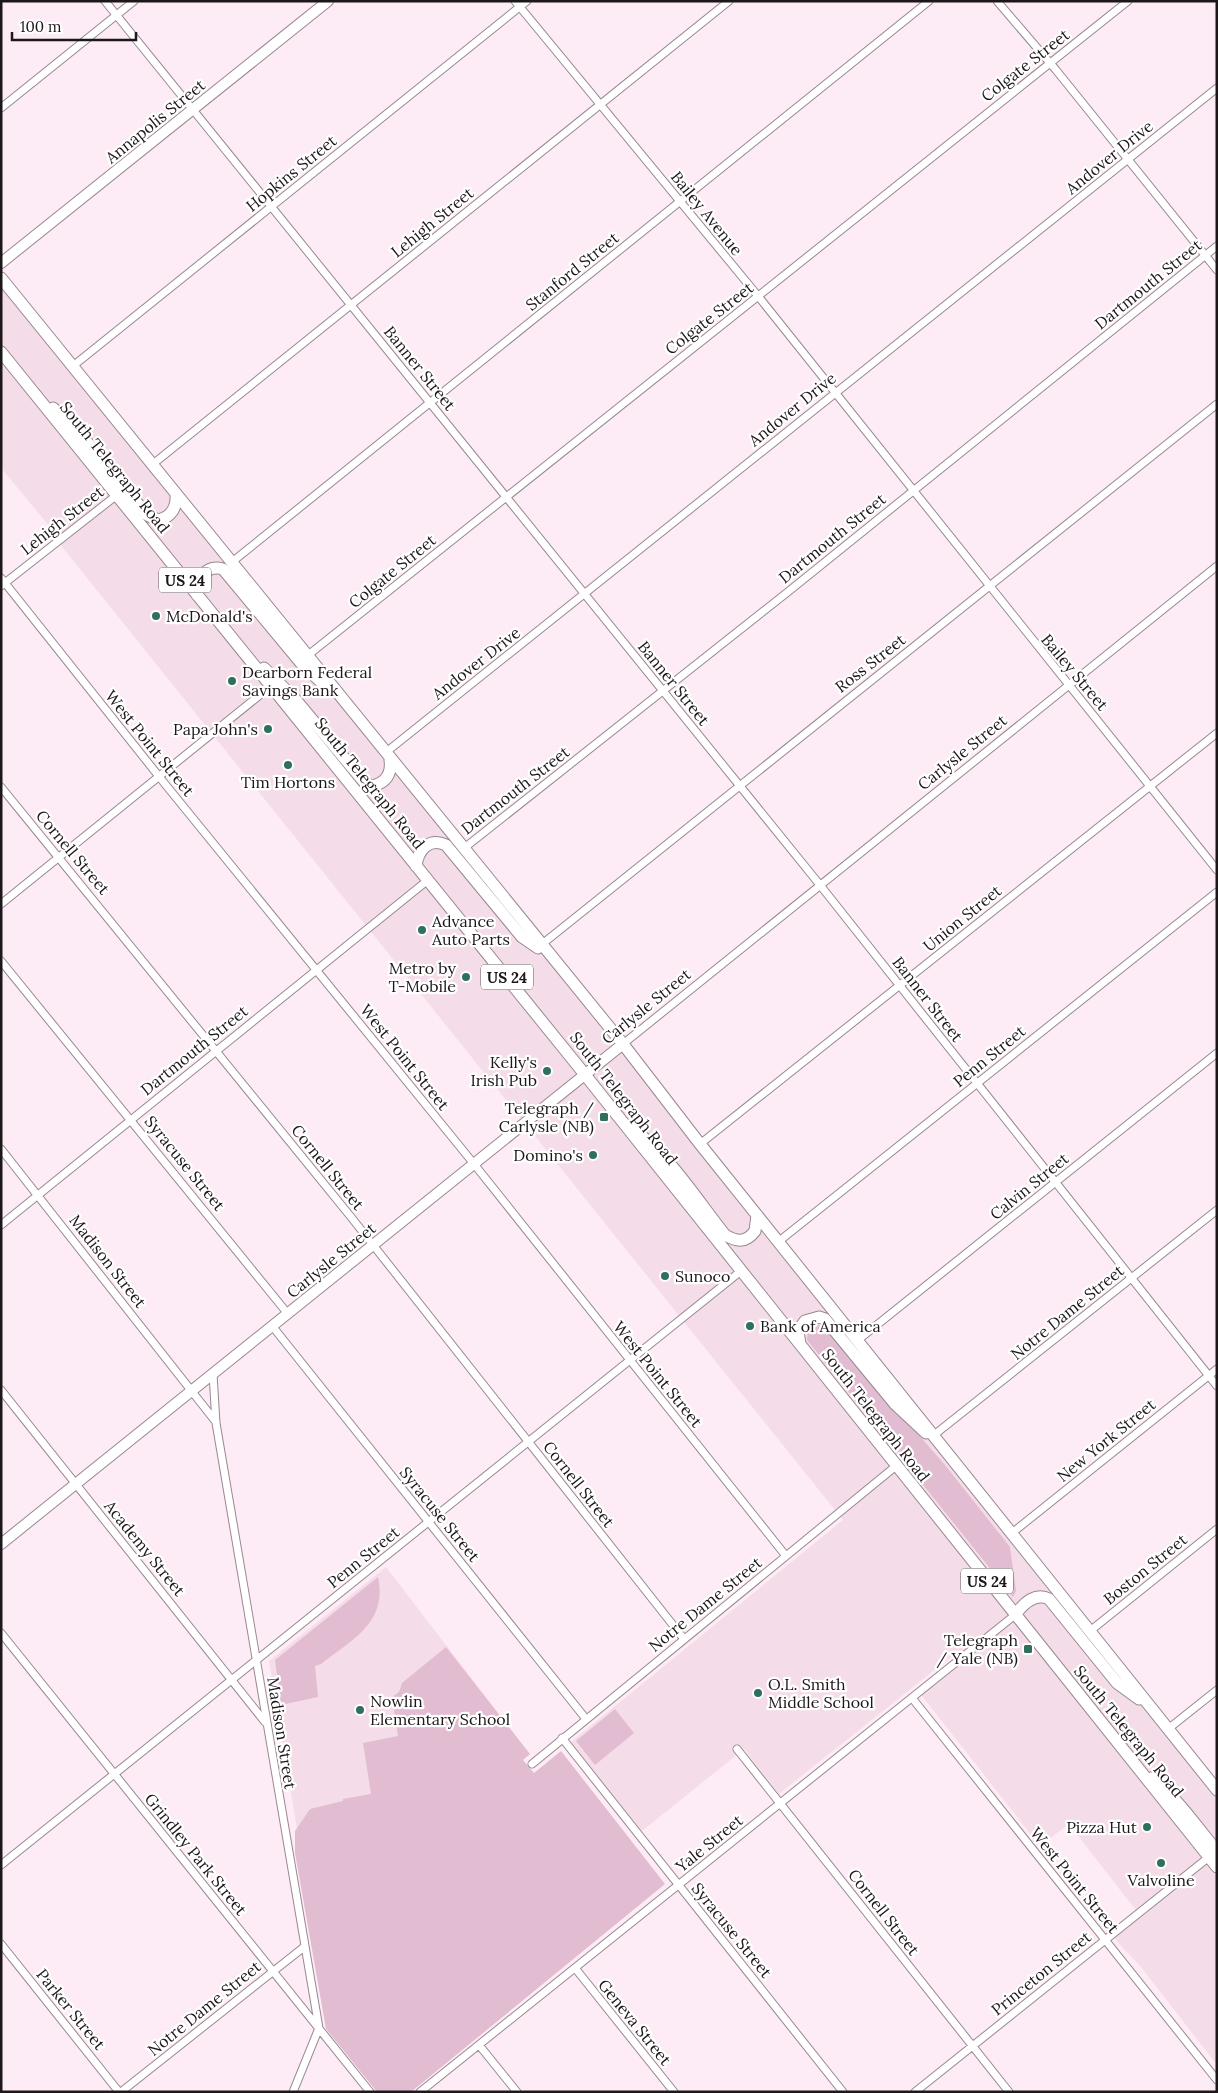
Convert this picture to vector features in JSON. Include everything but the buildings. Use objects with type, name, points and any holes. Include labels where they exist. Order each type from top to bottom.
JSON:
[{"type":"main road","name":"South Telegraph Road","points":[[1,278],[540,945],[623,1044],[778,1242],[1217,1790]]},
{"type":"main road","name":"South Telegraph Road","points":[[1,352],[585,1075],[1139,1770],[1213,1854],[1217,1867]]},
{"type":"main road","points":[[32,390],[78,430],[147,515],[158,520],[169,516],[175,507],[176,494]]},
{"type":"main road","points":[[197,595],[197,586],[201,576],[211,570],[223,569],[301,663],[318,680],[340,697]]},
{"type":"main road","points":[[245,654],[269,672],[295,699],[365,783],[372,786],[383,781],[390,774],[388,756]]},
{"type":"main road","points":[[416,866],[419,852],[424,847],[432,843],[446,845],[522,937],[551,957]]},
{"type":"main road","points":[[622,1122],[645,1137],[725,1235],[740,1242],[746,1240],[755,1231],[757,1215]]},
{"type":"main road","points":[[801,1346],[798,1338],[800,1326],[812,1319],[825,1319],[896,1404],[946,1450]]},
{"type":"main road","points":[[1015,1615],[1024,1604],[1031,1600],[1039,1597],[1049,1599],[1118,1683],[1152,1709]]},
{"type":"street","name":"Banner Street","points":[[105,1],[820,885],[1217,1386]]},
{"type":"street","points":[[1,108],[134,1]]},
{"type":"street","name":"Annapolis Street","points":[[1,263],[328,1]]},
{"type":"street","name":"Hopkins Street","points":[[73,366],[272,207],[517,4],[527,1]]},
{"type":"street","name":"Lehigh Street","points":[[152,464],[729,1]]},
{"type":"street","name":"Stanford Street","points":[[232,562],[929,1]]},
{"type":"street","points":[[997,1],[1217,270]]},
{"type":"street","name":"Colgate Street","points":[[307,656],[1128,1]]},
{"type":"street","name":"Bailey Avenue","points":[[517,4],[758,296],[914,490]]},
{"type":"street","name":"Andover Drive","points":[[388,756],[585,595],[1217,88]]},
{"type":"street","name":"Dartmouth Street","points":[[463,849],[663,691],[1217,246]]},
{"type":"street","name":"Ross Street","points":[[540,945],[1217,404]]},
{"type":"street","name":"Bailey Street","points":[[914,490],[1217,870]]},
{"type":"street","name":"Lehigh Street","points":[[3,582],[116,495]]},
{"type":"street","name":"Carlysle Street","points":[[1,1544],[1217,566]]},
{"type":"street","name":"West Point Street","points":[[3,582],[474,1164],[786,1556]]},
{"type":"street","points":[[1,904],[271,686]]},
{"type":"street","name":"Union Street","points":[[700,1144],[1217,733]]},
{"type":"street","name":"Cornell Street","points":[[1,787],[373,1245],[684,1639]]},
{"type":"street","name":"Dartmouth Street","points":[[1,1225],[131,1118],[428,880]]},
{"type":"street","name":"Penn Street","points":[[778,1242],[1217,892]]},
{"type":"street","name":"Syracuse Street","points":[[1,961],[131,1118],[288,1314]]},
{"type":"street","name":"Calvin Street","points":[[858,1340],[1217,1053]]},
{"type":"street","name":"Madison Street","points":[[1,1149],[216,1423]]},
{"type":"street","name":"Notre Dame Street","points":[[934,1435],[1217,1210]]},
{"type":"street","name":"Penn Street","points":[[1,1865],[741,1271]]},
{"type":"street","name":"Syracuse Street","points":[[273,1326],[586,1719]]},
{"type":"street","name":"New York Street","points":[[1012,1533],[1217,1369]]},
{"type":"street","name":"Madison Street","points":[[213,1374],[216,1423],[319,2028]]},
{"type":"street","name":"Academy Street","points":[[1,1390],[233,1679],[266,1724]]},
{"type":"street","name":"Notre Dame Street","points":[[532,1764],[896,1466]]},
{"type":"street","name":"Boston Street","points":[[1090,1631],[1217,1529]]},
{"type":"street","name":"Yale Street","points":[[420,2092],[1015,1615]]},
{"type":"street","name":"Grindley Park Street","points":[[1,1633],[370,2092]]},
{"type":"street","points":[[1168,1729],[1217,1690]]},
{"type":"street","name":"West Point Street","points":[[912,1698],[1217,2080]]},
{"type":"street","name":"Syracuse Street","points":[[562,1738],[843,2092]]},
{"type":"street","name":"Cornell Street","points":[[737,1749],[1009,2092]]},
{"type":"street","name":"Princeton Street","points":[[915,2092],[1213,1854]]},
{"type":"street","name":"Parker Street","points":[[1,1944],[120,2092]]},
{"type":"street","name":"Notre Dame Street","points":[[120,2092],[304,1947]]},
{"type":"street","name":"Geneva Street","points":[[575,1968],[674,2092]]},
{"type":"street","points":[[293,2092],[319,2028]]},
{"type":"street","points":[[479,2045],[517,2092]]},
{"type":"shaded area","points":[[1,278],[1217,1790],[1217,2065],[1141,1967],[1111,1935],[1138,1913],[1069,1824],[1040,1846],[919,1692],[957,1662],[952,1656],[779,1794],[744,1749],[642,1831],[571,1742],[843,1520],[63,548],[50,527],[1,468]]},
{"type":"shaded area","points":[[819,1325],[824,1326],[945,1465],[1010,1547],[1016,1591],[1013,1597],[807,1340],[808,1329]]},
{"type":"shaded area","points":[[386,1567],[516,1736],[298,1835],[269,1661]]},
{"type":"shaded area","points":[[378,1577],[380,1593],[378,1607],[372,1618],[355,1638],[321,1664],[315,1666],[318,1697],[281,1705],[275,1660]]},
{"type":"shaded area","points":[[446,1647],[530,1754],[523,1760],[534,1773],[561,1751],[665,1884],[411,2092],[377,2092],[326,2029],[295,1853],[295,1831],[310,1809],[343,1801],[343,1799],[371,1794],[363,1743],[398,1736],[392,1697],[399,1692],[402,1683]]},
{"type":"shaded area","points":[[615,1709],[634,1733],[595,1765],[576,1741]]},
{"type":"place","name":"McDonald's","points":[[156,616]]},
{"type":"place","name":"Dearborn Federal Savings Bank","points":[[232,681]]},
{"type":"place","name":"Papa John's","points":[[268,729]]},
{"type":"place","name":"Tim Hortons","points":[[288,765]]},
{"type":"place","name":"Advance Auto Parts","points":[[422,930]]},
{"type":"place","name":"Metro by T-Mobile","points":[[466,977]]},
{"type":"place","name":"Kelly's Irish Pub","points":[[547,1071]]},
{"type":"place","name":"Telegraph / Carlysle (NB)","points":[[604,1117]]},
{"type":"place","name":"Domino's","points":[[593,1155]]},
{"type":"place","name":"Sunoco","points":[[665,1276]]},
{"type":"place","name":"Bank of America","points":[[750,1326]]},
{"type":"place","name":"Telegraph / Yale (NB)","points":[[1028,1649]]},
{"type":"place","name":"O.L. Smith Middle School","points":[[758,1693]]},
{"type":"place","name":"Nowlin Elementary School","points":[[360,1710]]},
{"type":"place","name":"Pizza Hut","points":[[1147,1827]]},
{"type":"place","name":"Valvoline","points":[[1161,1863]]}]
